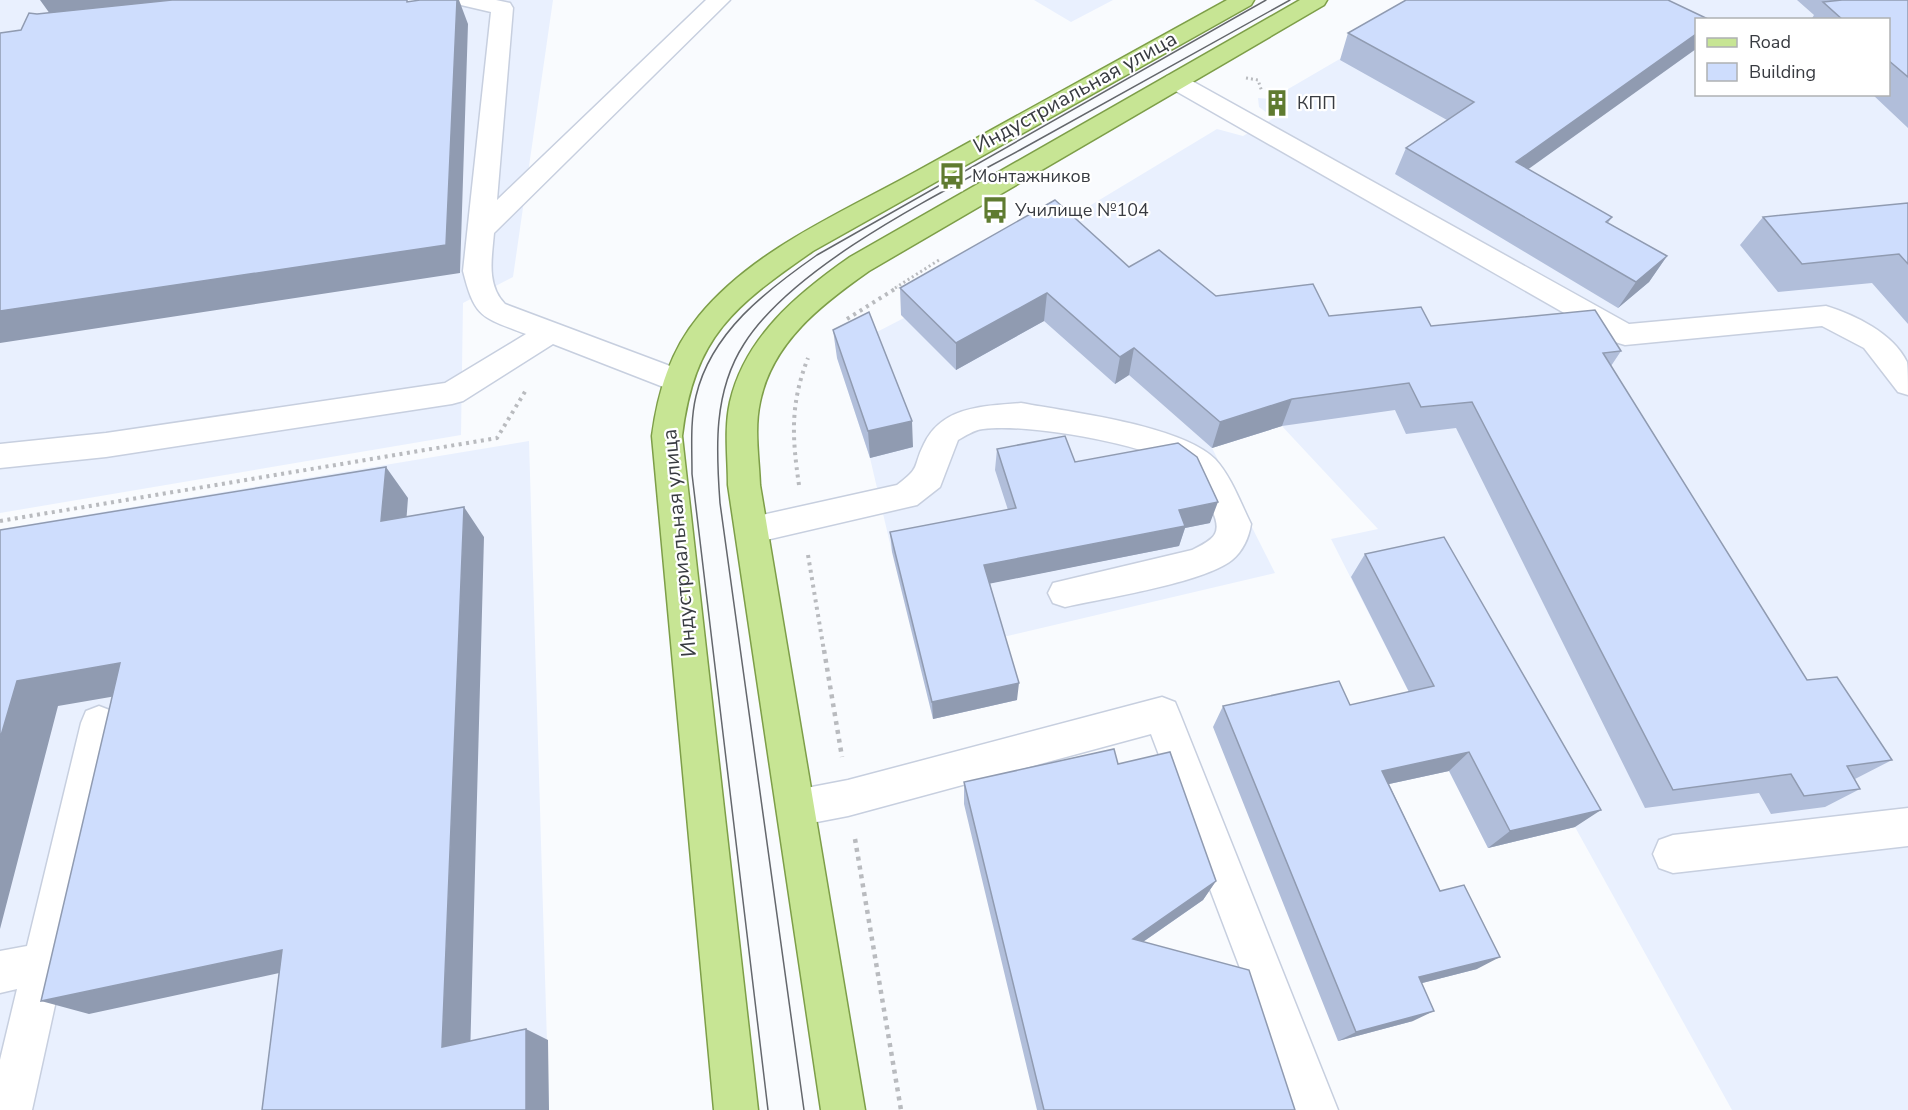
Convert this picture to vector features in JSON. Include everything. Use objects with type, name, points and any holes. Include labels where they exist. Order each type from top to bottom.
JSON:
[{"type":"main road","name":"Индустриальная улица","points":[[736,1110],[667,436],[669,407],[683,360],[697,337],[739,292],[770,267],[840,224],[1243,0]]},
{"type":"main road","name":"Индустриальная улица","points":[[843,1110],[753,530],[744,485],[745,402],[753,375],[766,352],[785,327],[808,303],[841,276],[880,250],[1316,0]]},
{"type":"lane","points":[[470,0],[502,8],[477,271],[484,300],[495,311],[676,380]]},
{"type":"lane","points":[[481,230],[719,0]]},
{"type":"lane","points":[[1174,81],[1625,334],[1826,316],[1874,340],[1908,384]]},
{"type":"lane","points":[[0,456],[106,445],[452,393],[553,332]]},
{"type":"lane","points":[[753,530],[906,496],[928,477],[938,446],[947,432],[975,418],[1021,415],[1167,445],[1193,458],[1205,469],[1235,525],[1234,535],[1228,544],[1216,554],[1197,563],[1065,593]]},
{"type":"lane","points":[[796,808],[848,798],[1162,714],[1316,1110]]},
{"type":"lane","points":[[10,1110],[99,723]]},
{"type":"lane","points":[[1673,854],[1908,827]]},
{"type":"lane","points":[[0,972],[44,963]]},
{"type":"path","points":[[1244,78],[1258,80],[1263,93]]},
{"type":"path","points":[[0,521],[497,438],[531,382]]},
{"type":"shaded area","points":[[0,0],[553,0],[513,277],[463,303],[461,435],[0,513]]},
{"type":"shaded area","points":[[1034,0],[1113,0],[1071,22]]},
{"type":"shaded area","points":[[1441,0],[1908,0],[1908,1110],[1732,1110],[1575,827],[1488,848],[1331,539],[1378,529],[1280,424],[1212,448],[1275,573],[999,638],[892,552],[870,458],[837,358],[874,338],[873,334],[904,318],[1217,129],[1243,136],[1274,118],[1259,107],[1258,98],[1271,99]]},
{"type":"shaded area","points":[[529,441],[549,1110],[0,1110],[0,529]]},
{"type":"building","points":[[172,0],[407,0],[407,2],[457,0],[446,245],[0,311],[0,33],[21,30],[29,13]]},
{"type":"building","points":[[1406,0],[1668,0],[1706,18],[1695,18],[1695,35],[1516,162],[1612,217],[1606,222],[1667,256],[1636,282],[1406,148],[1474,102],[1348,33]]},
{"type":"building","points":[[1908,0],[1908,77],[1890,62],[1890,18],[1841,18],[1823,2]]},
{"type":"building","points":[[1055,200],[1129,267],[1159,250],[1216,296],[1313,284],[1329,316],[1421,307],[1431,326],[1595,310],[1621,351],[1603,353],[1807,680],[1837,677],[1892,760],[1847,766],[1860,789],[1804,796],[1791,774],[1673,790],[1472,402],[1421,407],[1409,383],[1292,399],[1220,422],[1134,348],[1120,357],[1047,293],[956,343],[900,288]]},
{"type":"building","points":[[1908,203],[1908,264],[1899,254],[1802,264],[1763,217]]},
{"type":"building","points":[[869,312],[912,421],[868,431],[833,330]]},
{"type":"building","points":[[1065,436],[1075,462],[1178,443],[1197,457],[1218,502],[1179,510],[1185,526],[984,565],[1019,683],[932,702],[890,532],[1016,508],[997,449]]},
{"type":"building","points":[[386,467],[381,521],[464,507],[442,1047],[526,1029],[526,1110],[262,1110],[282,950],[41,1001],[120,663],[17,681],[0,739],[0,530]]},
{"type":"building","points":[[1444,537],[1601,810],[1510,831],[1469,752],[1382,771],[1440,891],[1464,885],[1500,957],[1419,977],[1434,1011],[1356,1032],[1223,706],[1339,681],[1350,705],[1434,686],[1365,554]]},
{"type":"building","points":[[1114,749],[1118,764],[1170,752],[1216,881],[1133,939],[1249,970],[1295,1110],[1044,1110],[964,782]]},
{"type":"tram line","points":[[768,1110],[692,474],[693,415],[703,373],[714,352],[743,315],[779,283],[817,255],[1266,0]]},
{"type":"tram line","points":[[804,1110],[720,503],[719,421],[722,401],[734,362],[744,344],[767,315],[831,260],[870,234],[909,210],[1290,0]]},
{"type":"place","name":"КПП","points":[[1277,103]]},
{"type":"place","name":"Монтажников","points":[[952,176]]},
{"type":"place","name":"Училище №104","points":[[995,210]]}]
